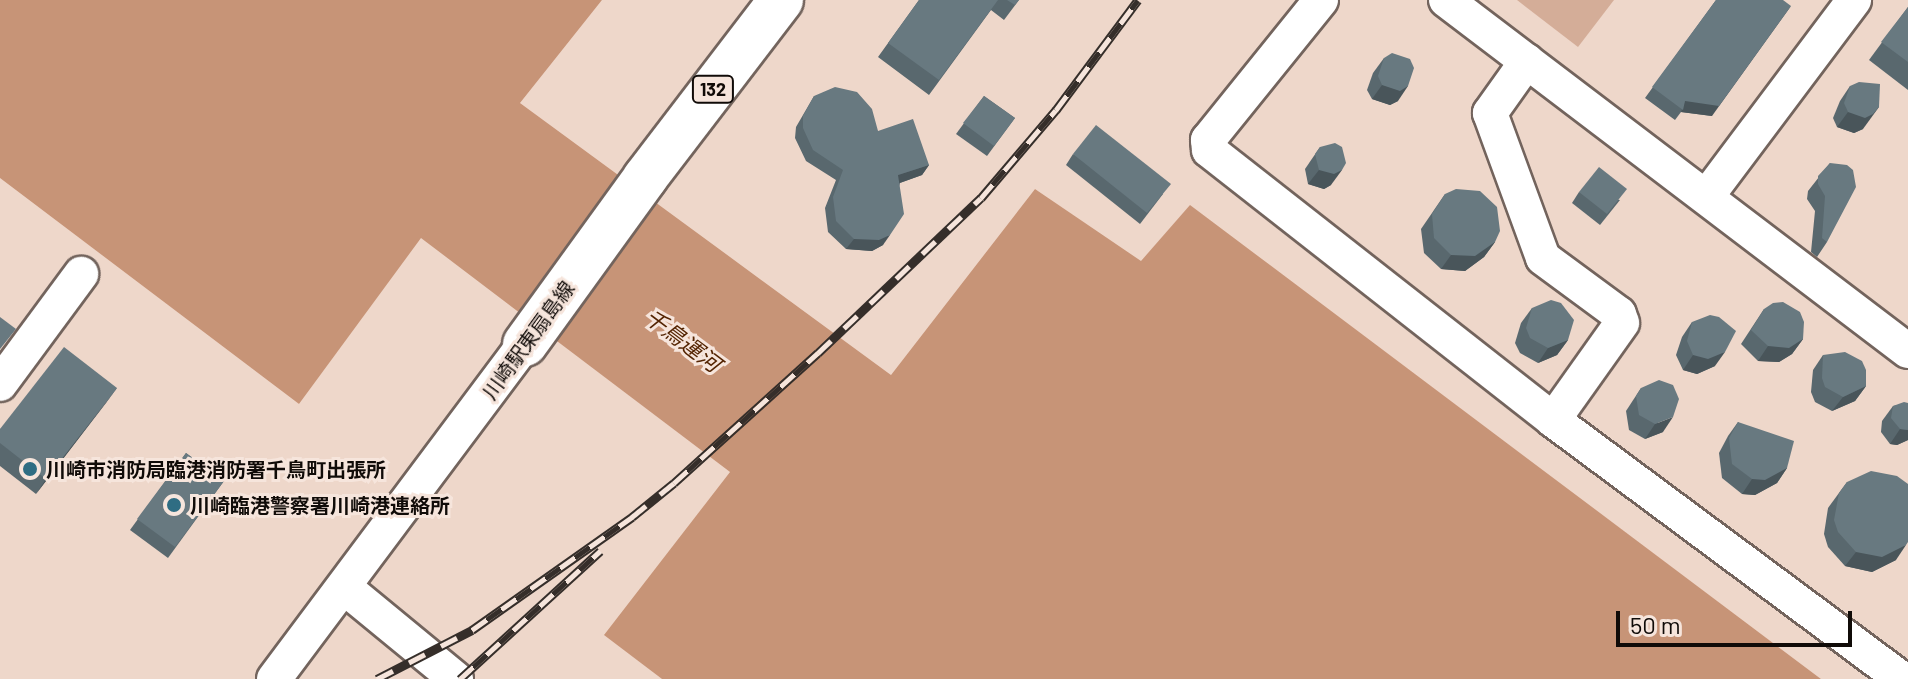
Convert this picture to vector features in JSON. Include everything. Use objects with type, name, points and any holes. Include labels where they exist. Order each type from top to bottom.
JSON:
[{"type":"highway","name":"川崎駅東扇島線","points":[[525,344],[645,178],[781,0]]},
{"type":"street","points":[[1321,0],[1208,140],[1209,150],[1553,420],[1902,679]]},
{"type":"street","points":[[1446,0],[1908,351]]},
{"type":"street","points":[[1707,196],[1851,1]]},
{"type":"street","points":[[1527,61],[1490,113],[1511,171],[1543,258],[1619,314],[1622,323],[1553,420]]},
{"type":"street","points":[[0,384],[81,274]]},
{"type":"street","name":"川崎駅東扇島線","points":[[274,679],[525,344]]},
{"type":"street","points":[[344,587],[456,679]]},
{"type":"shaded area","points":[[602,0],[1908,0],[1908,679],[1821,679],[1190,206],[1141,262],[1035,189],[891,375],[520,103]]},
{"type":"shaded area","points":[[1517,0],[1614,0],[1578,47]]},
{"type":"shaded area","points":[[0,178],[299,404],[421,237],[730,472],[605,635],[662,679],[0,679]]},
{"type":"water","name":"千鳥運河","points":[[0,0],[602,0],[520,103],[891,375],[1035,189],[1141,261],[1190,205],[1821,679],[662,679],[604,635],[730,472],[421,238],[299,404],[0,178]]},
{"type":"building","points":[[919,0],[998,0],[939,80],[888,43]]},
{"type":"building","points":[[1716,0],[1783,0],[1791,6],[1719,106],[1685,101],[1683,110],[1652,87]]},
{"type":"building","points":[[1908,7],[1908,62],[1881,42]]},
{"type":"building","points":[[1392,53],[1410,59],[1414,68],[1408,86],[1400,91],[1382,85],[1378,76],[1384,58]]},
{"type":"building","points":[[1859,82],[1880,84],[1879,107],[1865,118],[1848,112],[1844,103],[1850,86]]},
{"type":"building","points":[[835,87],[857,92],[872,109],[878,131],[913,119],[929,165],[898,175],[904,214],[890,235],[879,240],[854,239],[836,221],[833,197],[843,170],[813,150],[803,128],[803,116],[814,96]]},
{"type":"building","points":[[984,96],[1015,118],[994,146],[963,123]]},
{"type":"building","points":[[1096,125],[1171,184],[1147,213],[1073,154]]},
{"type":"building","points":[[1335,143],[1342,147],[1346,163],[1342,170],[1334,174],[1319,170],[1315,154],[1320,147]]},
{"type":"building","points":[[1830,163],[1847,165],[1853,170],[1856,187],[1827,242],[1822,238],[1825,196],[1818,184],[1818,176]]},
{"type":"building","points":[[1599,167],[1627,189],[1607,214],[1579,192]]},
{"type":"building","points":[[1456,189],[1480,191],[1497,207],[1500,231],[1495,242],[1475,256],[1451,255],[1434,238],[1432,214],[1445,194]]},
{"type":"building","points":[[1551,300],[1561,303],[1574,320],[1568,340],[1548,348],[1530,338],[1526,328],[1532,308]]},
{"type":"building","points":[[1783,302],[1800,312],[1804,322],[1803,339],[1789,348],[1768,346],[1751,330],[1764,309],[1773,303]]},
{"type":"building","points":[[1710,315],[1719,317],[1736,331],[1725,352],[1708,359],[1693,355],[1687,341],[1692,322]]},
{"type":"building","points":[[0,317],[16,329],[0,349]]},
{"type":"building","points":[[64,347],[117,388],[46,479],[0,443],[0,429]]},
{"type":"building","points":[[1845,352],[1862,361],[1866,370],[1866,386],[1843,397],[1825,387],[1822,378],[1823,355]]},
{"type":"building","points":[[1659,380],[1673,385],[1679,399],[1673,417],[1655,424],[1639,415],[1636,396],[1641,388]]},
{"type":"building","points":[[1908,403],[1908,430],[1900,429],[1891,418],[1893,406]]},
{"type":"building","points":[[1738,422],[1794,441],[1787,468],[1765,480],[1752,479],[1732,464],[1729,438]]},
{"type":"building","points":[[186,453],[224,481],[175,547],[137,519]]},
{"type":"building","points":[[1871,471],[1897,476],[1908,484],[1908,542],[1882,557],[1856,552],[1838,532],[1834,520],[1839,493],[1847,482]]},
{"type":"railway","points":[[377,679],[472,630],[632,517],[674,483],[818,353],[981,198],[1056,110],[1138,0]]},
{"type":"railway","points":[[460,679],[600,551]]},
{"type":"place","name":"川崎市消防局臨港消防署千鳥町出張所","points":[[30,469]]},
{"type":"place","name":"川崎臨港警察署川崎港連絡所","points":[[174,505]]}]
